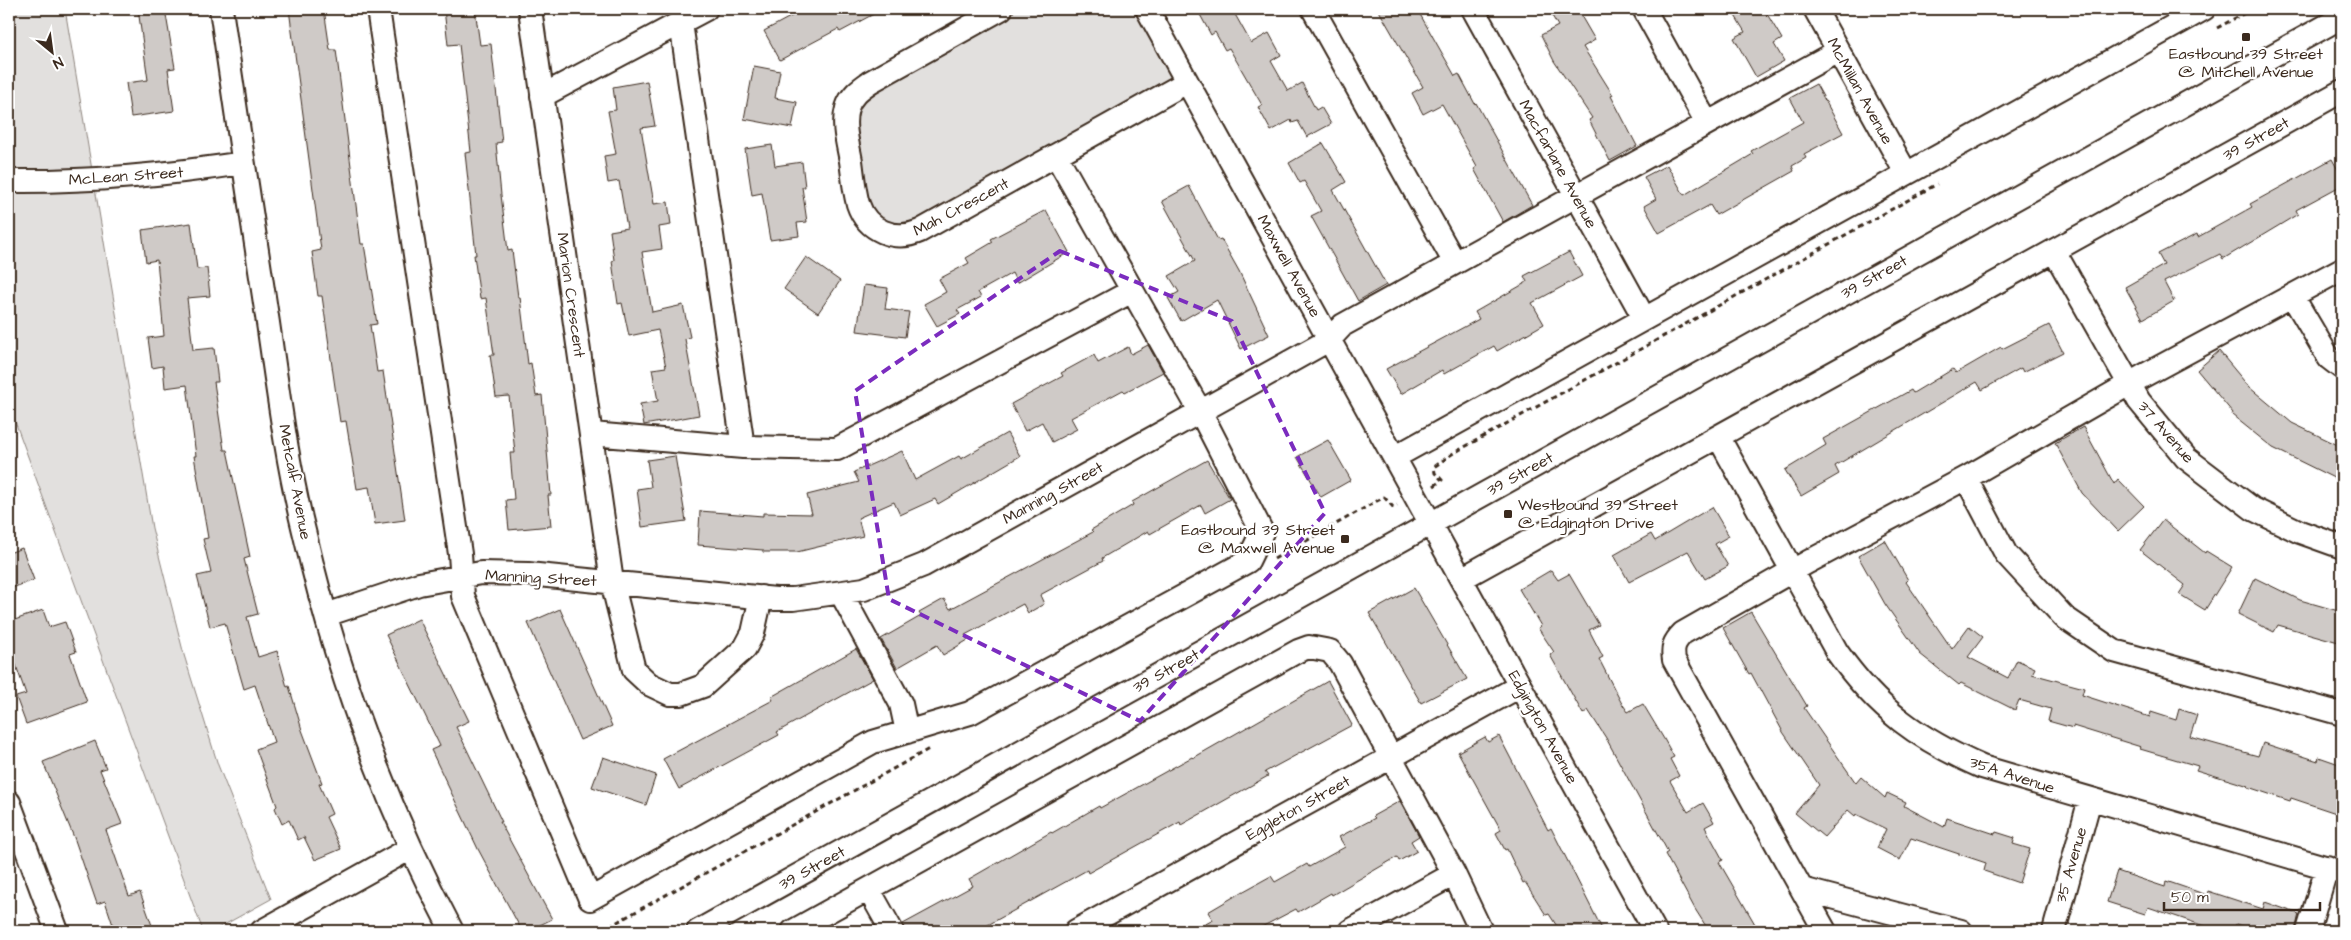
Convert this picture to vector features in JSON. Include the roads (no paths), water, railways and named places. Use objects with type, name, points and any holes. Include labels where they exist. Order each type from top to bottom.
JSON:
[{"type":"street","name":"Metcalf Avenue","points":[[221,9],[288,455],[303,531],[354,708],[411,848],[452,931]]},
{"type":"street","points":[[378,9],[460,554],[463,596],[590,899],[873,742],[970,713],[1248,561],[1262,532],[1200,410],[1056,155]]},
{"type":"street","name":"Marion Crescent","points":[[530,9],[612,582]]},
{"type":"street","points":[[542,96],[706,9]]},
{"type":"street","name":"Mah Crescent","points":[[1001,9],[870,82],[858,90],[851,99],[846,114],[846,130],[858,202],[862,214],[871,224],[894,236],[908,236],[1187,82]]},
{"type":"street","name":"Maxwell Avenue","points":[[1147,9],[1430,523]]},
{"type":"street","points":[[1314,9],[1455,263]]},
{"type":"street","name":"Macfarlane Avenue","points":[[1473,9],[1644,318]]},
{"type":"street","points":[[1644,9],[1707,123]]},
{"type":"street","name":"McMillan Avenue","points":[[1815,9],[1906,173]]},
{"type":"street","points":[[1395,457],[2204,9]]},
{"type":"street","name":"39 Street","points":[[698,931],[2342,17]]},
{"type":"street","points":[[681,23],[744,447]]},
{"type":"street","name":"Manning Street","points":[[326,615],[419,584],[481,574],[528,574],[793,599],[841,593],[883,583],[924,566],[1200,410],[1329,340],[1343,325],[1838,52]]},
{"type":"street","name":"39 Street","points":[[1461,579],[2342,91]]},
{"type":"street","name":"McLean Street","points":[[9,181],[94,180],[138,177],[243,163]]},
{"type":"street","name":"37 Avenue","points":[[2054,251],[2128,384],[2167,438],[2186,458],[2253,509],[2276,522],[2342,547]]},
{"type":"street","points":[[1825,931],[1674,660],[1672,649],[1675,642],[1683,633],[1792,571],[1966,478],[2128,384],[2342,269]]},
{"type":"street","points":[[592,434],[744,447],[837,449],[1132,291]]},
{"type":"street","points":[[2293,297],[2329,358],[2342,368]]},
{"type":"street","name":"35A Avenue","points":[[1718,438],[1837,652],[1852,673],[1881,706],[1899,720],[1936,745],[1982,767],[2335,870]]},
{"type":"street","points":[[1966,478],[2006,554],[2064,617],[2114,651],[2342,714]]},
{"type":"street","name":"Edgington Avenue","points":[[1430,523],[1656,931]]},
{"type":"street","name":"Manning Street","points":[[612,582],[634,670],[649,684],[670,694],[681,694],[703,686],[745,648],[753,633],[761,597]]},
{"type":"street","points":[[841,593],[901,704],[907,732]]},
{"type":"street","points":[[793,931],[1298,651],[1309,647],[1330,651],[1340,663],[1454,874],[1481,931]]},
{"type":"street","name":"Eggleton Street","points":[[1076,931],[1390,756],[1520,686]]},
{"type":"street","name":"35 Avenue","points":[[2054,931],[2090,799]]},
{"type":"street","points":[[9,802],[58,931]]},
{"type":"street","points":[[262,931],[411,848]]},
{"type":"street","points":[[2308,931],[2335,870]]},
{"type":"street","points":[[1350,931],[1454,874]]},
{"type":"street","points":[[869,890],[892,931]]},
{"type":"street","points":[[1802,890],[1961,931]]},
{"type":"place","name":"Eastbound 39 Street @ Mitchell Avenue","points":[[2246,37]]},
{"type":"place","name":"Westbound 39 Street @ Edgington Drive","points":[[1508,514]]},
{"type":"place","name":"Eastbound 39 Street @ Maxwell Avenue","points":[[1345,539]]}]
